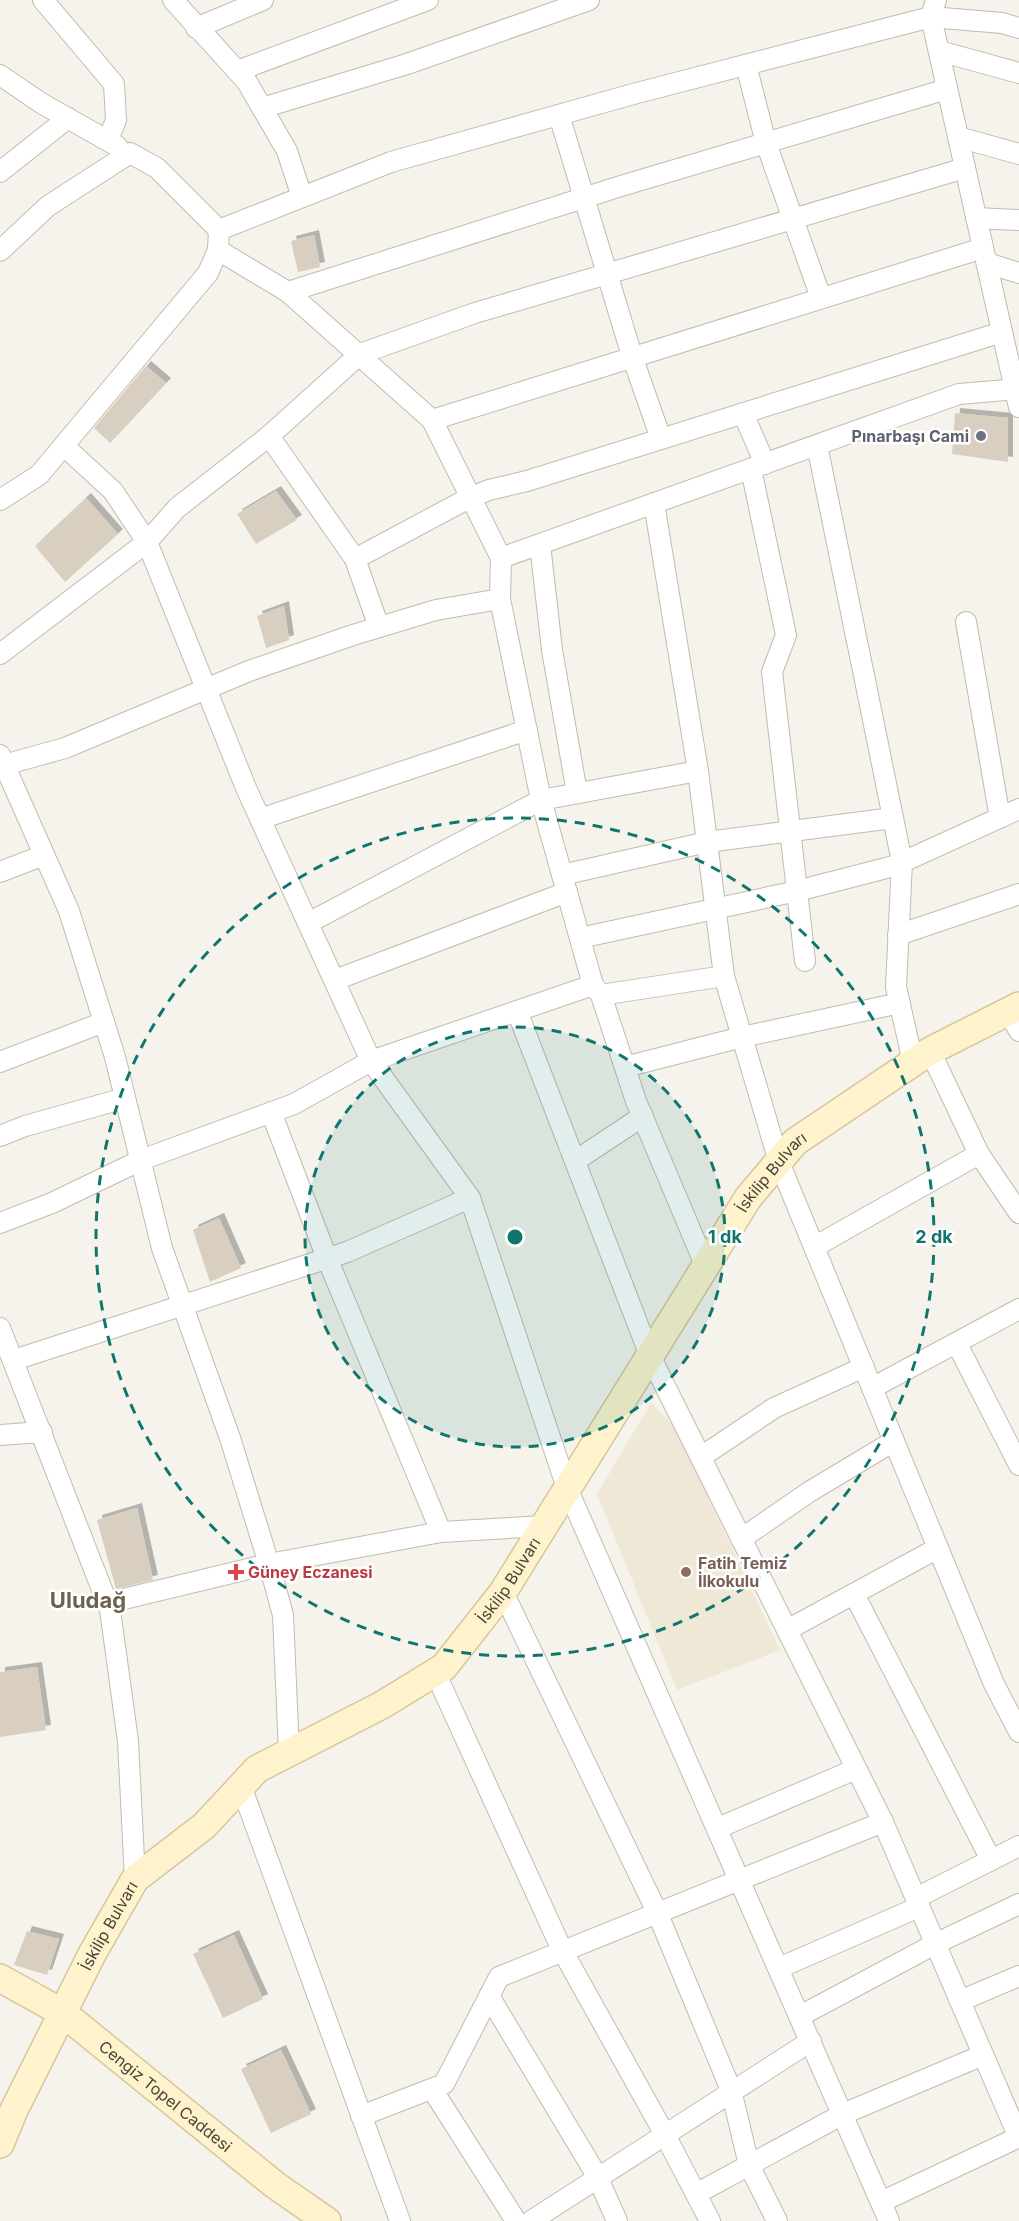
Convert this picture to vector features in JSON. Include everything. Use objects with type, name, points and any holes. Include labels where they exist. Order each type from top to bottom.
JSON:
[{"type":"main road","name":"İskilip Bulvarı","points":[[0,2144],[14,2110],[92,1954],[135,1879],[204,1826],[257,1769],[382,1705],[444,1666],[503,1592],[748,1198],[795,1142],[921,1057],[1015,1016]]},
{"type":"main road","name":"Cengiz Topel Caddesi","points":[[0,1978],[63,2013],[275,2184],[327,2221]]},
{"type":"street","points":[[43,0],[114,84],[116,120],[108,140]]},
{"type":"street","points":[[173,0],[247,82],[286,151],[302,197]]},
{"type":"street","points":[[196,28],[263,0]]},
{"type":"street","points":[[237,71],[428,0]]},
{"type":"street","points":[[262,108],[407,64],[589,0]]},
{"type":"street","points":[[501,558],[959,394],[1018,395],[947,89],[939,51],[934,8]]},
{"type":"street","points":[[219,230],[391,162],[746,64],[934,8],[1019,28]]},
{"type":"street","points":[[939,51],[1019,73]]},
{"type":"street","points":[[746,64],[766,143],[795,219],[821,298]]},
{"type":"street","points":[[0,75],[68,118],[157,168],[219,230],[218,250],[208,273],[39,475],[0,500]]},
{"type":"street","points":[[288,292],[583,199],[947,89]]},
{"type":"street","points":[[559,115],[632,356],[661,439]]},
{"type":"street","points":[[0,172],[68,118]]},
{"type":"street","points":[[958,137],[1019,154]]},
{"type":"street","points":[[0,251],[48,206],[130,153]]},
{"type":"street","points":[[0,654],[147,542],[177,508],[269,436],[360,354],[475,313],[965,168]]},
{"type":"street","points":[[976,218],[1019,220]]},
{"type":"street","points":[[218,250],[288,292],[432,420],[501,558],[500,599],[541,800],[564,883],[597,990],[643,1116],[706,1267]]},
{"type":"street","points":[[432,420],[821,298],[985,255],[1019,273]]},
{"type":"street","points":[[355,559],[469,498],[489,490],[527,481],[1002,332]]},
{"type":"street","points":[[743,413],[758,466],[786,635],[772,672],[805,961]]},
{"type":"street","points":[[269,436],[355,559],[379,627]]},
{"type":"street","points":[[817,445],[902,862],[896,987],[900,1004],[921,1057],[979,1154],[1019,1213]]},
{"type":"street","points":[[64,446],[113,491],[147,542],[260,819],[371,1061],[471,1198],[567,1488],[741,1879],[889,2221]]},
{"type":"street","points":[[654,503],[698,771],[724,976],[742,1037],[779,1161],[994,1684],[1019,1732]]},
{"type":"street","points":[[540,544],[552,650],[577,793]]},
{"type":"street","points":[[289,1752],[283,1615],[269,1564],[230,1438],[162,1248],[125,1098],[69,911],[2,760],[65,748],[249,671],[379,627],[436,610],[500,599]]},
{"type":"street","points":[[966,622],[1000,818]]},
{"type":"street","points":[[260,819],[527,730]]},
{"type":"street","points":[[309,923],[541,800],[698,771]]},
{"type":"street","points":[[580,938],[715,906],[797,891],[902,862],[1019,809]]},
{"type":"street","points":[[335,980],[564,883],[707,842],[893,818]]},
{"type":"street","points":[[0,872],[44,855]]},
{"type":"street","points":[[898,935],[1019,894]]},
{"type":"street","points":[[0,1223],[52,1203],[141,1160],[294,1104],[371,1061],[517,1011],[597,990],[724,976]]},
{"type":"street","points":[[625,1067],[742,1037],[900,1004]]},
{"type":"street","points":[[517,1011],[650,1356],[883,1822],[1019,2138],[881,2202]]},
{"type":"street","points":[[0,1062],[104,1022]]},
{"type":"street","points":[[0,1136],[125,1098]]},
{"type":"street","points":[[271,1112],[327,1258],[441,1532]]},
{"type":"street","points":[[575,1161],[643,1116]]},
{"type":"street","points":[[814,1247],[979,1154]]},
{"type":"street","points":[[14,1360],[327,1258],[471,1198]]},
{"type":"street","points":[[872,1388],[1019,1310]]},
{"type":"street","points":[[0,1328],[107,1603],[128,1741],[135,1879]]},
{"type":"street","points":[[957,1344],[1019,1466]]},
{"type":"street","points":[[701,1457],[774,1408],[864,1367]]},
{"type":"street","points":[[0,1435],[42,1432]]},
{"type":"street","points":[[741,1539],[809,1492],[894,1441]]},
{"type":"street","points":[[107,1603],[269,1564],[441,1532],[544,1527]]},
{"type":"street","points":[[787,1630],[938,1548]]},
{"type":"street","points":[[503,1592],[657,1912],[731,2090],[749,2165],[777,2221]]},
{"type":"street","points":[[854,1594],[991,1860]]},
{"type":"street","points":[[435,1672],[562,1950],[664,2133],[710,2221]]},
{"type":"street","points":[[718,1828],[856,1769]]},
{"type":"street","points":[[241,1786],[400,2221]]},
{"type":"street","points":[[362,2116],[444,2084],[499,1977],[883,1822]]},
{"type":"street","points":[[779,1968],[918,1903],[1019,1846]]},
{"type":"street","points":[[800,2016],[935,1944],[1019,1904]]},
{"type":"street","points":[[960,2001],[1019,1976]]},
{"type":"street","points":[[489,1996],[597,2176],[617,2221]]},
{"type":"street","points":[[531,2221],[597,2176],[811,2041]]},
{"type":"street","points":[[696,2193],[843,2114],[983,2055]]},
{"type":"street","points":[[432,2089],[516,2221]]},
{"type":"shaded area","name":"Fatih Temiz İlkokulu","points":[[651,1403],[675,1427],[780,1650],[677,1690],[597,1494]]},
{"type":"building","points":[[314,235],[320,267],[298,272],[291,241]]},
{"type":"building","points":[[146,366],[166,383],[110,443],[94,428]]},
{"type":"building","name":"Pınarbaşı Cami","points":[[955,413],[1008,418],[1008,462],[952,454]]},
{"type":"building","points":[[276,491],[297,520],[256,544],[237,514]]},
{"type":"building","points":[[86,498],[118,534],[65,582],[35,546]]},
{"type":"building","points":[[284,606],[289,640],[266,648],[257,616]]},
{"type":"building","points":[[219,1218],[241,1268],[210,1282],[193,1230]]},
{"type":"building","points":[[137,1508],[153,1580],[116,1589],[97,1520]]},
{"type":"building","points":[[37,1667],[46,1730],[0,1737],[0,1672]]},
{"type":"building","points":[[27,1931],[59,1939],[47,1975],[14,1965]]},
{"type":"building","points":[[234,1935],[263,1999],[223,2018],[193,1954]]},
{"type":"building","points":[[281,2050],[311,2114],[271,2133],[241,2069]]},
{"type":"place","name":"Pınarbaşı Cami","points":[[981,436]]},
{"type":"place","name":"Güney Eczanesi","points":[[236,1572]]},
{"type":"place","name":"Fatih Temiz İlkokulu","points":[[686,1572]]},
{"type":"district","name":"Uludağ","points":[[88,1600]]}]
